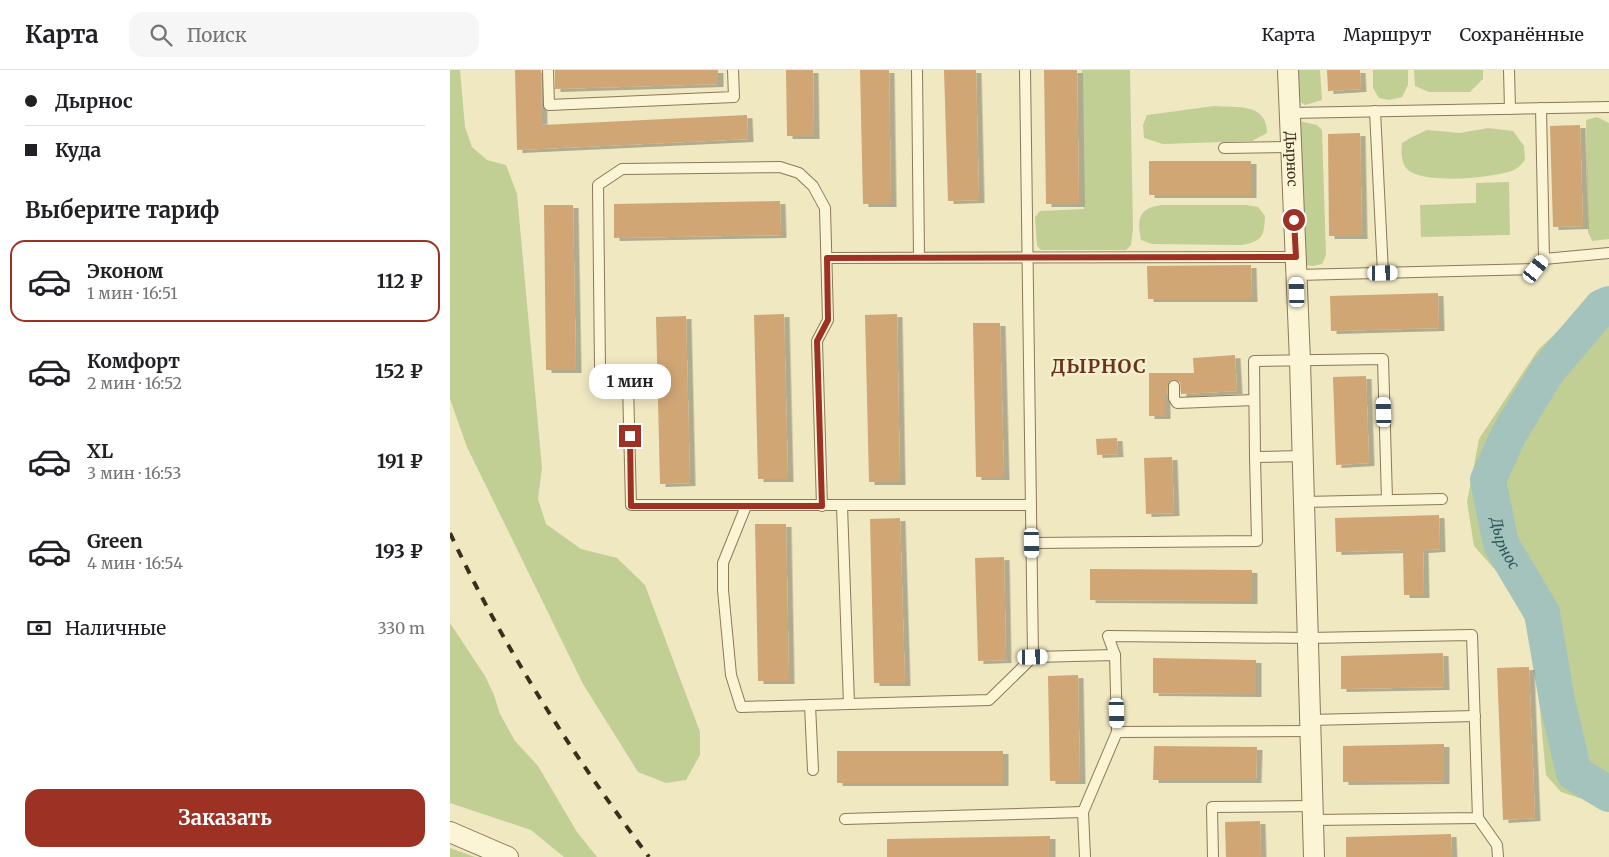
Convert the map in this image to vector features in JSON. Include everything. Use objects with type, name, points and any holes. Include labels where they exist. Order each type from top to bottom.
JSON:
[{"type":"street","name":"Дырнос","points":[[1288,70],[1300,361],[1314,857]]},
{"type":"street","points":[[450,832],[508,857]]},
{"type":"lane","points":[[548,70],[549,105],[734,96],[732,70]]},
{"type":"lane","points":[[917,70],[919,257]]},
{"type":"lane","points":[[1025,70],[1033,657]]},
{"type":"lane","points":[[1508,70],[1510,109]]},
{"type":"lane","points":[[1290,113],[1609,107]]},
{"type":"lane","points":[[827,258],[1028,257],[1296,266],[1383,273],[1536,269],[1544,259],[1541,108]]},
{"type":"lane","points":[[1375,111],[1383,273]]},
{"type":"lane","points":[[1224,148],[1292,147]]},
{"type":"lane","points":[[822,506],[817,341],[828,320],[827,258],[825,208],[813,186],[799,173],[780,167],[622,169],[598,185],[600,368],[628,384],[631,506],[822,506],[842,506],[1031,505]]},
{"type":"lane","points":[[1544,259],[1609,253]]},
{"type":"lane","points":[[1032,543],[1256,541],[1254,361],[1383,359],[1387,500]]},
{"type":"lane","points":[[1174,386],[1174,398],[1177,403],[1254,400]]},
{"type":"lane","points":[[1255,457],[1303,456]]},
{"type":"lane","points":[[1304,502],[1442,498]]},
{"type":"lane","points":[[746,506],[723,563],[731,675],[740,707],[989,700],[1033,657],[1115,655]]},
{"type":"lane","points":[[842,506],[849,704]]},
{"type":"lane","points":[[1085,857],[1083,812],[1118,732],[1115,655],[1108,636],[1308,638],[1472,635],[1478,818],[1497,845],[1498,857]]},
{"type":"lane","points":[[810,705],[813,770]]},
{"type":"lane","points":[[1118,732],[1310,725],[1475,716]]},
{"type":"lane","points":[[1213,857],[1212,808],[1478,818]]},
{"type":"lane","points":[[845,819],[1083,812]]},
{"type":"green space","points":[[450,70],[460,70],[465,127],[472,147],[487,160],[506,165],[517,194],[542,468],[538,499],[546,524],[581,549],[617,558],[645,585],[700,732],[700,755],[686,780],[666,783],[638,772],[583,684],[467,447],[450,399]]},
{"type":"green space","points":[[1082,70],[1130,70],[1133,229],[1131,245],[1126,250],[1041,250],[1037,246],[1035,217],[1040,211],[1084,209]]},
{"type":"green space","points":[[1296,70],[1320,70],[1322,100],[1305,105],[1299,101]]},
{"type":"green space","points":[[1373,70],[1408,70],[1408,85],[1402,97],[1389,100],[1379,98],[1373,88]]},
{"type":"green space","points":[[1414,70],[1483,70],[1483,79],[1470,92],[1429,92],[1415,86]]},
{"type":"green space","points":[[1214,106],[1240,107],[1256,111],[1266,123],[1267,133],[1252,141],[1163,144],[1144,138],[1143,125],[1147,115]]},
{"type":"green space","points":[[1597,117],[1609,123],[1609,239],[1592,241],[1588,232],[1586,120]]},
{"type":"green space","points":[[1299,121],[1317,125],[1322,130],[1326,255],[1322,264],[1313,266],[1304,265]]},
{"type":"green space","points":[[1488,128],[1513,131],[1524,146],[1525,160],[1517,168],[1505,173],[1459,179],[1427,177],[1415,174],[1407,169],[1404,164],[1402,143],[1427,130],[1460,133]]},
{"type":"green space","points":[[1509,182],[1510,235],[1421,237],[1420,205],[1476,203],[1476,183]]},
{"type":"green space","points":[[1162,205],[1246,205],[1258,207],[1265,216],[1263,233],[1254,242],[1242,245],[1152,244],[1141,240],[1139,226],[1141,216],[1148,209]]},
{"type":"green space","points":[[1609,293],[1609,811],[1601,805],[1561,792],[1546,775],[1533,635],[1505,581],[1474,546],[1467,502],[1479,439],[1538,350],[1591,300]]},
{"type":"green space","points":[[450,623],[485,676],[500,714],[515,741],[538,766],[577,832],[597,857],[564,857],[531,830],[450,803]]},
{"type":"green space","points":[[450,848],[475,857],[450,857]]},
{"type":"building","points":[[515,70],[541,70],[542,125],[747,115],[748,139],[517,150]]},
{"type":"building","points":[[555,70],[718,70],[718,84],[555,89]]},
{"type":"building","points":[[786,70],[813,70],[814,136],[787,136]]},
{"type":"building","points":[[860,70],[889,70],[891,204],[863,204]]},
{"type":"building","points":[[944,70],[976,70],[979,200],[948,201]]},
{"type":"building","points":[[1044,70],[1077,70],[1079,204],[1046,204]]},
{"type":"building","points":[[1327,70],[1360,70],[1361,89],[1328,91]]},
{"type":"building","points":[[1580,125],[1583,226],[1553,227],[1550,126]]},
{"type":"building","points":[[1360,133],[1362,236],[1329,236],[1328,134]]},
{"type":"building","points":[[1149,161],[1251,161],[1251,195],[1149,195]]},
{"type":"building","points":[[780,201],[781,235],[614,238],[614,204]]},
{"type":"building","points":[[544,205],[573,205],[576,370],[546,370]]},
{"type":"building","points":[[1251,265],[1252,299],[1148,299],[1147,266]]},
{"type":"building","points":[[1438,293],[1439,328],[1331,331],[1330,296]]},
{"type":"building","points":[[784,314],[788,479],[758,479],[754,315]]},
{"type":"building","points":[[897,314],[900,482],[869,482],[865,315]]},
{"type":"building","points":[[686,316],[690,483],[660,484],[656,317]]},
{"type":"building","points":[[973,323],[1000,323],[1004,477],[976,477]]},
{"type":"building","points":[[1235,355],[1237,391],[1181,394],[1180,382],[1174,379],[1168,383],[1167,395],[1165,395],[1165,416],[1149,416],[1149,373],[1194,373],[1193,358]]},
{"type":"building","points":[[1366,376],[1369,463],[1336,465],[1333,377]]},
{"type":"building","points":[[1117,438],[1118,454],[1097,455],[1096,439]]},
{"type":"building","points":[[1172,457],[1174,513],[1146,514],[1144,458]]},
{"type":"building","points":[[1439,515],[1440,549],[1423,550],[1424,595],[1404,595],[1403,550],[1336,552],[1335,518]]},
{"type":"building","points":[[900,518],[905,683],[874,683],[870,519]]},
{"type":"building","points":[[755,524],[786,524],[789,681],[758,681]]},
{"type":"building","points":[[1004,557],[1006,660],[978,661],[975,558]]},
{"type":"building","points":[[1090,569],[1252,570],[1252,601],[1090,600]]},
{"type":"building","points":[[1443,653],[1444,687],[1341,689],[1341,656]]},
{"type":"building","points":[[1153,658],[1256,660],[1256,694],[1153,693]]},
{"type":"building","points":[[1529,667],[1535,818],[1503,820],[1497,668]]},
{"type":"building","points":[[1078,675],[1080,781],[1050,781],[1048,676]]},
{"type":"building","points":[[1444,744],[1444,781],[1343,782],[1343,746]]},
{"type":"building","points":[[1154,746],[1257,747],[1256,780],[1153,780]]},
{"type":"building","points":[[837,751],[1003,751],[1003,783],[837,783]]},
{"type":"building","points":[[1260,821],[1261,857],[1226,857],[1225,822]]},
{"type":"building","points":[[1451,834],[1452,857],[1346,857],[1346,837]]},
{"type":"building","points":[[1050,836],[1050,857],[887,857],[887,839]]},
{"type":"waterway","name":"Дырнос","points":[[1609,304],[1602,307],[1548,370],[1509,434],[1488,480],[1501,544],[1542,613],[1557,700],[1574,773],[1609,794]]},
{"type":"railway","points":[[450,533],[493,618],[541,700],[593,780],[649,857]]},
{"type":"district","name":"ДЫРНОС","points":[[1099,366]]},
{"type":"route","points":[[630,436],[631,506],[822,506],[817,341],[828,320],[827,258],[1296,257],[1294,220]]}]
